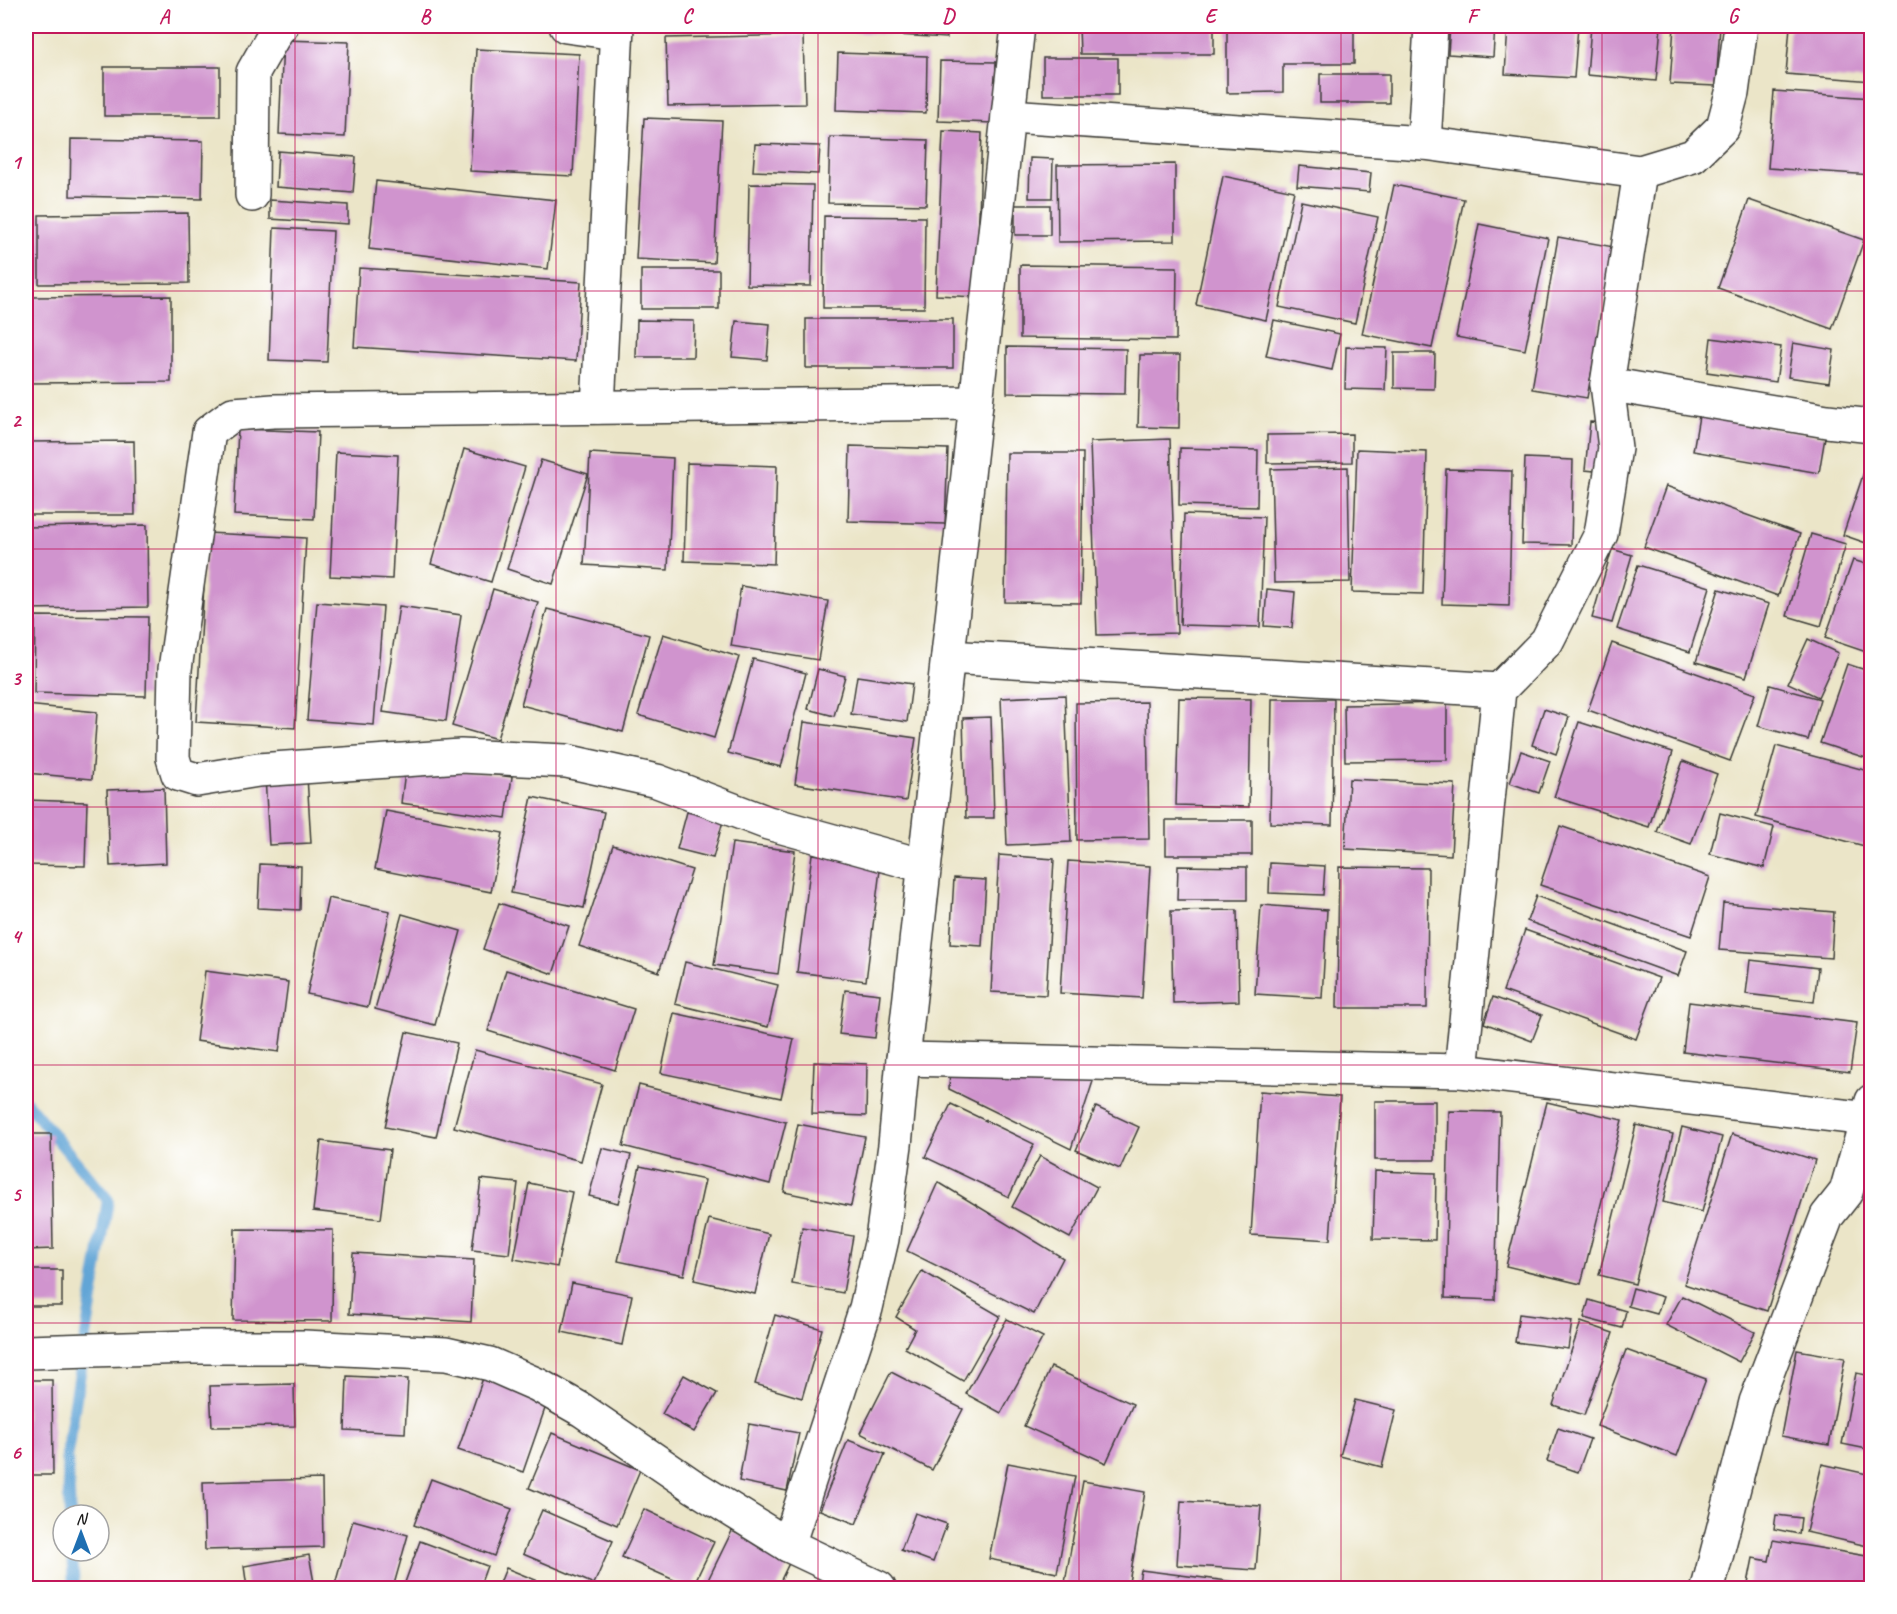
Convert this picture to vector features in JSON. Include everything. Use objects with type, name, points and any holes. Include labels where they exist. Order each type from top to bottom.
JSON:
[{"type":"street","points":[[252,195],[253,72],[277,30],[282,26]]},
{"type":"street","points":[[566,26],[616,29],[598,407]]},
{"type":"street","points":[[788,1545],[866,1308],[882,1239],[895,1145],[1018,26]]},
{"type":"street","points":[[1424,143],[1431,26]]},
{"type":"street","points":[[1008,116],[1424,143],[1640,172],[1693,156],[1723,127],[1732,93],[1741,26]]},
{"type":"street","points":[[1461,1071],[1499,690],[1547,641],[1601,534],[1615,448],[1607,384],[1640,172]]},
{"type":"street","points":[[1607,384],[1827,421],[1872,426]]},
{"type":"street","points":[[924,866],[768,824],[657,781],[566,761],[461,756],[258,770],[197,780],[178,774],[173,758],[175,669],[209,432],[233,414],[273,411],[976,403]]},
{"type":"street","points":[[948,657],[1499,690]]},
{"type":"street","points":[[903,1059],[1461,1071],[1870,1110],[1859,1196],[1827,1216],[1756,1402],[1708,1588]]},
{"type":"street","points":[[26,1352],[191,1347],[304,1347],[446,1354],[490,1364],[538,1385],[582,1410],[693,1486],[788,1545],[879,1588]]},
{"type":"building","points":[[833,26],[947,26],[947,38],[833,31]]},
{"type":"building","points":[[1079,26],[1214,26],[1214,54],[1080,54]]},
{"type":"building","points":[[1227,26],[1354,26],[1354,64],[1283,64],[1283,92],[1227,93]]},
{"type":"building","points":[[1450,26],[1495,26],[1493,57],[1448,54]]},
{"type":"building","points":[[1508,26],[1578,26],[1574,78],[1505,74]]},
{"type":"building","points":[[1591,26],[1661,26],[1656,81],[1587,75]]},
{"type":"building","points":[[1674,26],[1720,26],[1716,86],[1670,84]]},
{"type":"building","points":[[1790,26],[1872,26],[1872,81],[1786,74]]},
{"type":"building","points":[[803,35],[805,104],[668,106],[666,38]]},
{"type":"building","points":[[283,40],[349,42],[345,137],[279,134]]},
{"type":"building","points":[[476,49],[579,54],[573,176],[470,171]]},
{"type":"building","points":[[838,53],[927,56],[926,113],[836,110]]},
{"type":"building","points":[[1043,58],[1118,58],[1118,95],[1043,95]]},
{"type":"building","points":[[940,61],[996,62],[994,123],[938,121]]},
{"type":"building","points":[[104,67],[220,67],[220,116],[104,116]]},
{"type":"building","points":[[1320,74],[1389,74],[1389,103],[1320,103]]},
{"type":"building","points":[[1774,91],[1872,98],[1872,175],[1768,168]]},
{"type":"building","points":[[644,118],[722,121],[714,263],[636,259]]},
{"type":"building","points":[[943,131],[982,133],[976,297],[936,295]]},
{"type":"building","points":[[830,137],[928,140],[926,205],[828,203]]},
{"type":"building","points":[[71,139],[203,141],[202,199],[70,196]]},
{"type":"building","points":[[755,144],[820,146],[818,174],[753,171]]},
{"type":"building","points":[[278,151],[356,157],[353,193],[276,187]]},
{"type":"building","points":[[1030,158],[1053,159],[1052,198],[1029,198]]},
{"type":"building","points":[[1175,164],[1175,241],[1058,242],[1057,165]]},
{"type":"building","points":[[1299,166],[1371,173],[1369,192],[1297,186]]},
{"type":"building","points":[[1223,176],[1294,191],[1266,320],[1196,305]]},
{"type":"building","points":[[376,181],[556,200],[548,269],[369,249]]},
{"type":"building","points":[[749,184],[813,185],[811,286],[747,285]]},
{"type":"building","points":[[1394,185],[1464,199],[1432,348],[1362,334]]},
{"type":"building","points":[[270,200],[348,205],[348,224],[270,219]]},
{"type":"building","points":[[1749,200],[1864,240],[1832,329],[1718,288]]},
{"type":"building","points":[[1301,201],[1378,217],[1355,323],[1279,307]]},
{"type":"building","points":[[1015,205],[1050,205],[1050,235],[1015,235]]},
{"type":"building","points":[[188,213],[189,283],[39,284],[39,215]]},
{"type":"building","points":[[824,216],[925,217],[924,308],[823,308]]},
{"type":"building","points":[[1479,224],[1548,238],[1525,350],[1456,337]]},
{"type":"building","points":[[274,228],[333,231],[327,362],[269,360]]},
{"type":"building","points":[[1558,237],[1614,247],[1587,398],[1532,389]]},
{"type":"building","points":[[1020,265],[1177,267],[1176,340],[1020,338]]},
{"type":"building","points":[[359,268],[581,282],[576,361],[354,347]]},
{"type":"building","points":[[641,270],[719,270],[719,309],[641,309]]},
{"type":"building","points":[[171,296],[171,382],[26,383],[26,297]]},
{"type":"building","points":[[806,319],[953,319],[953,368],[806,368]]},
{"type":"building","points":[[637,320],[694,321],[693,357],[636,357]]},
{"type":"building","points":[[1274,320],[1340,334],[1332,370],[1266,356]]},
{"type":"building","points":[[736,321],[770,324],[767,360],[732,357]]},
{"type":"building","points":[[1711,338],[1781,347],[1776,382],[1707,372]]},
{"type":"building","points":[[1793,343],[1834,350],[1829,383],[1788,377]]},
{"type":"building","points":[[1007,347],[1126,349],[1125,394],[1007,393]]},
{"type":"building","points":[[1346,347],[1387,348],[1385,390],[1345,389]]},
{"type":"building","points":[[1394,353],[1435,353],[1434,389],[1394,388]]},
{"type":"building","points":[[1140,355],[1180,355],[1179,428],[1138,427]]},
{"type":"building","points":[[1699,416],[1825,437],[1819,473],[1693,451]]},
{"type":"building","points":[[1590,422],[1608,423],[1604,472],[1585,470]]},
{"type":"building","points":[[238,429],[318,432],[314,519],[234,515]]},
{"type":"building","points":[[1352,434],[1352,462],[1267,463],[1267,435]]},
{"type":"building","points":[[1170,439],[1177,633],[1097,635],[1090,442]]},
{"type":"building","points":[[134,441],[135,515],[26,515],[26,442]]},
{"type":"building","points":[[850,446],[948,449],[945,524],[848,521]]},
{"type":"building","points":[[1180,448],[1258,450],[1257,507],[1179,505]]},
{"type":"building","points":[[464,449],[525,467],[491,582],[431,564]]},
{"type":"building","points":[[1357,449],[1427,452],[1423,594],[1352,592]]},
{"type":"building","points":[[336,452],[398,455],[392,579],[330,576]]},
{"type":"building","points":[[590,453],[673,458],[668,570],[584,565]]},
{"type":"building","points":[[1007,453],[1083,453],[1081,603],[1005,602]]},
{"type":"building","points":[[1525,458],[1573,460],[1571,545],[1522,544]]},
{"type":"building","points":[[541,460],[588,474],[553,584],[507,569]]},
{"type":"building","points":[[687,463],[777,466],[774,564],[684,561]]},
{"type":"building","points":[[1348,467],[1350,582],[1274,583],[1271,469]]},
{"type":"building","points":[[1446,469],[1512,471],[1509,606],[1442,604]]},
{"type":"building","points":[[1865,469],[1872,471],[1872,527],[1866,543],[1843,535]]},
{"type":"building","points":[[1666,486],[1800,534],[1778,596],[1644,547]]},
{"type":"building","points":[[1184,514],[1264,517],[1260,627],[1180,625]]},
{"type":"building","points":[[147,525],[148,607],[26,609],[26,527]]},
{"type":"building","points":[[207,533],[306,538],[295,728],[196,722]]},
{"type":"building","points":[[1811,534],[1846,544],[1821,626],[1787,616]]},
{"type":"building","points":[[1612,549],[1632,555],[1612,623],[1592,618]]},
{"type":"building","points":[[1853,560],[1872,566],[1872,654],[1825,638]]},
{"type":"building","points":[[1638,565],[1710,587],[1690,652],[1617,629]]},
{"type":"building","points":[[741,586],[828,601],[818,660],[731,646]]},
{"type":"building","points":[[493,589],[538,602],[497,739],[452,726]]},
{"type":"building","points":[[1267,589],[1295,592],[1292,628],[1264,626]]},
{"type":"building","points":[[1719,589],[1769,604],[1746,677],[1696,662]]},
{"type":"building","points":[[317,602],[383,607],[374,725],[307,720]]},
{"type":"building","points":[[399,606],[461,615],[446,721],[383,712]]},
{"type":"building","points":[[547,609],[649,635],[623,732],[521,705]]},
{"type":"building","points":[[35,616],[148,617],[146,696],[34,693]]},
{"type":"building","points":[[663,634],[739,657],[714,738],[638,715]]},
{"type":"building","points":[[1808,639],[1838,653],[1818,697],[1788,683]]},
{"type":"building","points":[[1612,643],[1755,694],[1730,761],[1588,710]]},
{"type":"building","points":[[753,659],[806,673],[781,767],[728,753]]},
{"type":"building","points":[[1847,664],[1872,672],[1872,760],[1820,743]]},
{"type":"building","points":[[818,669],[845,676],[834,716],[808,709]]},
{"type":"building","points":[[857,676],[912,684],[907,722],[851,714]]},
{"type":"building","points":[[1770,685],[1820,699],[1808,740],[1758,726]]},
{"type":"building","points":[[1065,695],[1071,842],[1007,845],[1001,698]]},
{"type":"building","points":[[1179,698],[1251,699],[1249,807],[1176,805]]},
{"type":"building","points":[[1272,699],[1334,699],[1332,825],[1270,823]]},
{"type":"building","points":[[1147,702],[1149,839],[1077,840],[1076,703]]},
{"type":"building","points":[[1447,703],[1447,760],[1345,761],[1344,705]]},
{"type":"building","points":[[26,705],[97,712],[92,779],[26,773]]},
{"type":"building","points":[[1544,709],[1569,717],[1556,754],[1532,745]]},
{"type":"building","points":[[991,717],[994,818],[966,818],[963,718]]},
{"type":"building","points":[[804,722],[916,738],[906,801],[795,784]]},
{"type":"building","points":[[1579,722],[1673,752],[1649,827],[1554,797]]},
{"type":"building","points":[[1776,746],[1872,772],[1872,848],[1756,817]]},
{"type":"building","points":[[1521,751],[1550,761],[1539,793],[1510,783]]},
{"type":"building","points":[[1683,761],[1717,774],[1691,844],[1657,832]]},
{"type":"building","points":[[406,763],[512,777],[506,818],[401,803]]},
{"type":"building","points":[[307,776],[311,843],[269,845],[265,777]]},
{"type":"building","points":[[1349,779],[1455,784],[1451,855],[1345,849]]},
{"type":"building","points":[[164,788],[166,863],[110,866],[107,790]]},
{"type":"building","points":[[532,797],[604,812],[584,908],[511,893]]},
{"type":"building","points":[[26,800],[87,802],[85,866],[26,865]]},
{"type":"building","points":[[386,811],[503,833],[491,892],[375,869]]},
{"type":"building","points":[[687,812],[723,821],[713,858],[677,849]]},
{"type":"building","points":[[1720,813],[1774,827],[1764,868],[1710,854]]},
{"type":"building","points":[[1166,820],[1252,820],[1252,855],[1166,855]]},
{"type":"building","points":[[1560,826],[1710,877],[1691,936],[1540,885]]},
{"type":"building","points":[[732,843],[795,851],[778,974],[714,965]]},
{"type":"building","points":[[613,845],[692,870],[659,972],[579,946]]},
{"type":"building","points":[[812,854],[881,862],[866,981],[797,972]]},
{"type":"building","points":[[999,855],[1054,859],[1046,995],[991,992]]},
{"type":"building","points":[[1068,861],[1150,866],[1142,998],[1060,993]]},
{"type":"building","points":[[1270,863],[1325,866],[1323,895],[1269,893]]},
{"type":"building","points":[[260,864],[301,866],[300,910],[258,908]]},
{"type":"building","points":[[1178,866],[1247,867],[1247,900],[1177,900]]},
{"type":"building","points":[[1339,867],[1428,868],[1427,1008],[1337,1008]]},
{"type":"building","points":[[954,878],[986,880],[982,946],[950,944]]},
{"type":"building","points":[[1536,896],[1687,951],[1678,976],[1527,921]]},
{"type":"building","points":[[328,898],[390,911],[368,1007],[307,994]]},
{"type":"building","points":[[499,903],[569,926],[553,974],[483,949]]},
{"type":"building","points":[[1723,903],[1834,912],[1831,958],[1719,950]]},
{"type":"building","points":[[1261,905],[1327,910],[1322,998],[1255,994]]},
{"type":"building","points":[[1237,910],[1239,1001],[1173,1003],[1171,911]]},
{"type":"building","points":[[402,914],[461,931],[435,1025],[375,1009]]},
{"type":"building","points":[[1525,930],[1659,978],[1636,1039],[1503,991]]},
{"type":"building","points":[[1750,960],[1818,968],[1814,1002],[1746,994]]},
{"type":"building","points":[[685,962],[778,985],[768,1027],[675,1004]]},
{"type":"building","points":[[506,970],[634,1009],[615,1070],[488,1031]]},
{"type":"building","points":[[205,971],[288,982],[279,1052],[196,1041]]},
{"type":"building","points":[[845,990],[880,994],[875,1038],[839,1034]]},
{"type":"building","points":[[1493,997],[1542,1015],[1532,1041],[1484,1023]]},
{"type":"building","points":[[1689,1002],[1857,1023],[1850,1072],[1683,1052]]},
{"type":"building","points":[[674,1013],[794,1039],[781,1098],[661,1073]]},
{"type":"building","points":[[406,1032],[457,1043],[436,1137],[385,1127]]},
{"type":"building","points":[[475,1050],[602,1084],[581,1161],[454,1127]]},
{"type":"building","points":[[814,1062],[867,1064],[866,1116],[812,1114]]},
{"type":"building","points":[[950,1069],[1096,1072],[1071,1149],[949,1089]]},
{"type":"building","points":[[639,1085],[786,1122],[770,1184],[623,1146]]},
{"type":"building","points":[[1260,1091],[1340,1097],[1330,1240],[1251,1235]]},
{"type":"building","points":[[1375,1101],[1435,1101],[1435,1160],[1375,1160]]},
{"type":"building","points":[[1547,1102],[1622,1120],[1581,1284],[1506,1266]]},
{"type":"building","points":[[951,1104],[1034,1144],[1009,1197],[925,1157]]},
{"type":"building","points":[[1096,1107],[1139,1127],[1120,1169],[1076,1150]]},
{"type":"building","points":[[1449,1111],[1500,1112],[1495,1300],[1445,1298]]},
{"type":"building","points":[[798,1124],[865,1137],[851,1206],[784,1192]]},
{"type":"building","points":[[1636,1125],[1673,1134],[1635,1284],[1599,1275]]},
{"type":"building","points":[[1682,1127],[1722,1137],[1702,1212],[1663,1202]]},
{"type":"building","points":[[26,1134],[51,1134],[53,1249],[27,1250]]},
{"type":"building","points":[[1732,1134],[1815,1160],[1767,1311],[1684,1284]]},
{"type":"building","points":[[321,1141],[390,1150],[381,1219],[313,1211]]},
{"type":"building","points":[[602,1148],[631,1155],[618,1203],[589,1196]]},
{"type":"building","points":[[1040,1156],[1097,1187],[1070,1238],[1012,1207]]},
{"type":"building","points":[[640,1166],[705,1180],[684,1275],[618,1261]]},
{"type":"building","points":[[1375,1171],[1436,1173],[1435,1240],[1373,1239]]},
{"type":"building","points":[[481,1179],[518,1183],[509,1254],[472,1250]]},
{"type":"building","points":[[938,1182],[1063,1258],[1034,1314],[907,1251]]},
{"type":"building","points":[[529,1183],[572,1192],[557,1267],[514,1259]]},
{"type":"building","points":[[709,1219],[769,1234],[755,1294],[694,1280]]},
{"type":"building","points":[[802,1227],[853,1236],[843,1293],[792,1284]]},
{"type":"building","points":[[235,1229],[333,1230],[332,1321],[233,1320]]},
{"type":"building","points":[[353,1253],[474,1260],[471,1322],[349,1314]]},
{"type":"building","points":[[30,1270],[62,1270],[62,1306],[30,1306]]},
{"type":"building","points":[[922,1271],[1000,1316],[963,1381],[905,1348],[915,1329],[896,1317]]},
{"type":"building","points":[[572,1283],[632,1295],[622,1345],[562,1332]]},
{"type":"building","points":[[1633,1288],[1663,1297],[1657,1314],[1628,1306]]},
{"type":"building","points":[[1682,1296],[1755,1332],[1739,1362],[1666,1325]]},
{"type":"building","points":[[1589,1300],[1626,1311],[1622,1328],[1584,1318]]},
{"type":"building","points":[[1519,1314],[1572,1321],[1568,1349],[1515,1342]]},
{"type":"building","points":[[775,1315],[822,1329],[802,1398],[755,1384]]},
{"type":"building","points":[[1007,1319],[1043,1337],[1001,1413],[966,1394]]},
{"type":"building","points":[[1581,1322],[1613,1333],[1584,1415],[1553,1405]]},
{"type":"building","points":[[1626,1350],[1706,1379],[1677,1456],[1597,1426]]},
{"type":"building","points":[[1797,1350],[1845,1358],[1829,1445],[1781,1436]]},
{"type":"building","points":[[1051,1367],[1133,1404],[1106,1463],[1024,1426]]},
{"type":"building","points":[[891,1372],[963,1409],[932,1470],[860,1433]]},
{"type":"building","points":[[1856,1373],[1872,1376],[1872,1450],[1842,1444]]},
{"type":"building","points":[[684,1375],[717,1393],[694,1432],[662,1414]]},
{"type":"building","points":[[347,1376],[408,1379],[405,1433],[345,1430]]},
{"type":"building","points":[[483,1378],[548,1400],[523,1472],[458,1450]]},
{"type":"building","points":[[26,1380],[52,1380],[53,1475],[26,1475]]},
{"type":"building","points":[[294,1384],[295,1426],[212,1427],[210,1386]]},
{"type":"building","points":[[1355,1400],[1396,1410],[1382,1467],[1340,1456]]},
{"type":"building","points":[[749,1424],[799,1433],[787,1491],[739,1481]]},
{"type":"building","points":[[1558,1428],[1590,1439],[1578,1472],[1547,1461]]},
{"type":"building","points":[[552,1433],[640,1470],[617,1525],[529,1488]]},
{"type":"building","points":[[848,1440],[885,1454],[856,1524],[820,1510]]},
{"type":"building","points":[[1008,1463],[1075,1476],[1057,1573],[989,1559]]},
{"type":"building","points":[[1822,1464],[1872,1475],[1872,1547],[1806,1532]]},
{"type":"building","points":[[322,1479],[323,1547],[205,1550],[203,1482]]},
{"type":"building","points":[[431,1479],[512,1509],[494,1556],[414,1525]]},
{"type":"building","points":[[1083,1481],[1145,1492],[1128,1588],[1064,1588]]},
{"type":"building","points":[[1181,1501],[1261,1506],[1256,1570],[1177,1565]]},
{"type":"building","points":[[644,1509],[714,1542],[692,1588],[622,1557]]},
{"type":"building","points":[[542,1510],[613,1541],[594,1584],[523,1554]]},
{"type":"building","points":[[915,1513],[947,1524],[933,1562],[901,1550]]},
{"type":"building","points":[[1776,1515],[1801,1518],[1799,1534],[1774,1529]]},
{"type":"building","points":[[353,1520],[408,1535],[393,1588],[334,1588]]},
{"type":"building","points":[[732,1531],[791,1559],[777,1588],[704,1588]]},
{"type":"building","points":[[1773,1540],[1872,1557],[1872,1588],[1747,1588],[1753,1558],[1769,1561]]},
{"type":"building","points":[[420,1541],[487,1566],[479,1588],[403,1588]]},
{"type":"building","points":[[309,1555],[315,1588],[247,1588],[244,1566]]},
{"type":"building","points":[[506,1568],[555,1588],[498,1588]]},
{"type":"building","points":[[1141,1570],[1251,1584],[1251,1588],[1138,1588]]},
{"type":"waterway","points":[[26,1102],[108,1200],[67,1453],[69,1503]]},
{"type":"waterway","points":[[73,1563],[74,1588]]}]
